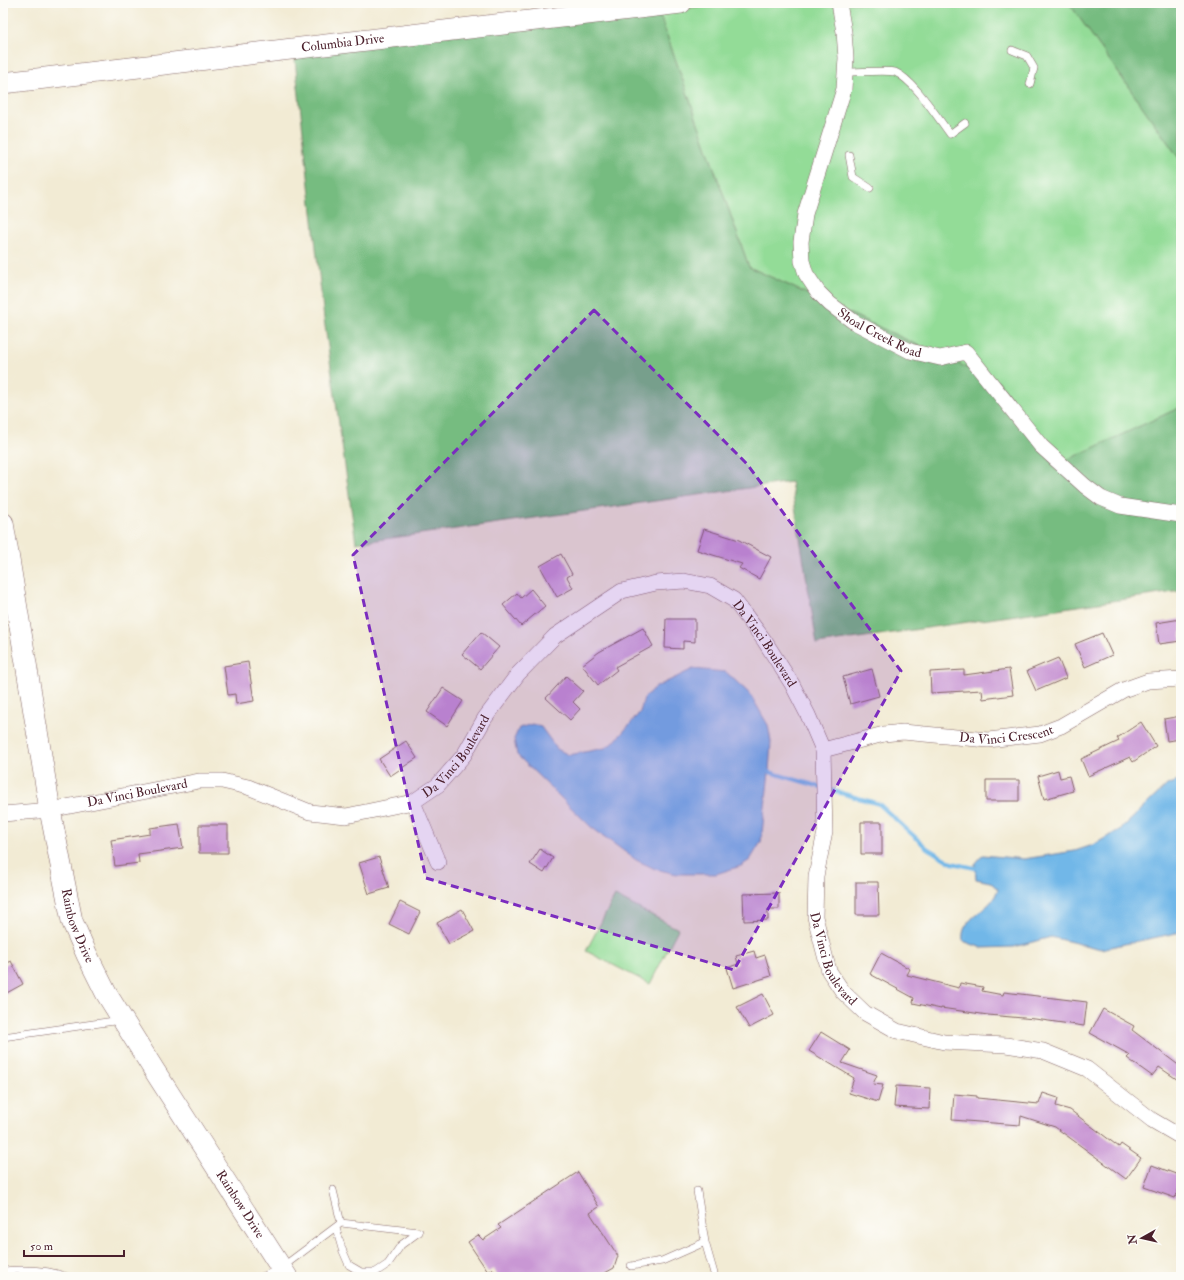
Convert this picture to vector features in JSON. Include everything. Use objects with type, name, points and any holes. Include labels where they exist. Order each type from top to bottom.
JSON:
[{"type":"street","name":"Columbia Drive","points":[[3,83],[674,3]]},
{"type":"street","name":"Shoal Creek Road","points":[[839,3],[844,32],[846,58],[844,89],[805,214],[802,242],[802,261],[806,274],[818,292],[830,304],[854,322],[910,351],[940,358],[970,350],[1041,446],[1085,486],[1101,498],[1120,506],[1181,515]]},
{"type":"street","name":"Rainbow Drive","points":[[3,523],[50,810],[72,921],[106,993],[284,1272]]},
{"type":"street","name":"Da Vinci Boulevard","points":[[3,814],[50,810],[199,781],[222,781],[248,788],[310,812],[346,816],[413,802],[438,785],[464,755],[485,718],[518,674],[555,636],[622,591],[656,583],[684,581],[710,586],[734,600],[764,640],[792,684],[808,715],[822,750],[825,832],[816,876],[815,917],[829,971],[843,992],[865,1013],[897,1030],[944,1042],[1006,1045],[1043,1051],[1087,1069],[1152,1120],[1181,1137]]},
{"type":"street","name":"Da Vinci Crescent","points":[[822,750],[884,734],[903,732],[988,740],[1040,734],[1061,726],[1123,690],[1148,681],[1181,679]]},
{"type":"street","points":[[413,802],[438,862]]},
{"type":"lane","points":[[1012,50],[1027,56],[1034,68],[1030,84]]},
{"type":"lane","points":[[846,72],[894,72],[907,80],[950,134],[965,123]]},
{"type":"lane","points":[[849,155],[853,178],[870,188]]},
{"type":"lane","points":[[3,1037],[123,1020]]},
{"type":"lane","points":[[262,1277],[284,1272],[339,1225],[419,1232],[401,1245],[388,1264],[376,1272],[361,1272],[349,1266],[342,1249],[339,1225],[333,1190]]},
{"type":"lane","points":[[697,1191],[705,1242],[715,1277]]},
{"type":"lane","points":[[631,1266],[662,1261],[705,1242]]},
{"type":"lane","points":[[3,1272],[21,1270],[56,1273],[67,1277]]},
{"type":"highlighted area","points":[[594,310],[747,464],[901,671],[734,970],[426,878],[353,555]]},
{"type":"green space","points":[[720,3],[1069,3],[1181,161],[1181,407],[1054,467],[1000,383],[749,267],[659,13]]},
{"type":"green space","points":[[1069,3],[1181,3],[1181,161]]},
{"type":"green space","points":[[659,13],[749,267],[1000,383],[1054,466],[1181,407],[1181,591],[817,644],[791,482],[356,543],[324,319],[294,51]]},
{"type":"green space","points":[[615,896],[678,929],[650,984],[586,951]]},
{"type":"water","points":[[693,669],[726,672],[750,694],[768,725],[771,742],[761,842],[750,860],[741,866],[716,874],[677,874],[655,869],[636,860],[591,827],[517,755],[514,739],[519,728],[532,724],[541,727],[557,749],[569,755],[605,748],[614,742],[632,722],[640,712],[644,698],[654,688]]},
{"type":"water","points":[[1181,780],[1181,932],[1101,949],[1051,937],[1014,947],[982,948],[963,941],[965,927],[973,917],[989,904],[994,898],[998,889],[990,882],[976,879],[975,864],[983,855],[1024,859],[1075,851],[1093,845],[1121,829],[1167,785]]},
{"type":"building","points":[[704,529],[739,540],[771,557],[759,579],[739,568],[742,564],[697,550]]},
{"type":"building","points":[[561,554],[572,574],[567,577],[573,588],[557,597],[540,566]]},
{"type":"building","points":[[531,589],[545,606],[521,626],[503,605],[517,593],[521,598]]},
{"type":"building","points":[[666,619],[695,619],[695,642],[683,641],[683,649],[665,648]]},
{"type":"building","points":[[1181,619],[1181,641],[1159,644],[1156,623]]},
{"type":"building","points":[[643,628],[653,646],[615,667],[617,670],[598,685],[582,665],[599,652]]},
{"type":"building","points":[[481,632],[499,647],[480,669],[462,654]]},
{"type":"building","points":[[1102,633],[1112,655],[1085,667],[1075,644]]},
{"type":"building","points":[[1058,658],[1066,678],[1036,691],[1027,671]]},
{"type":"building","points":[[248,662],[254,701],[236,704],[235,694],[228,695],[224,666]]},
{"type":"building","points":[[872,669],[879,696],[850,704],[843,677]]},
{"type":"building","points":[[1009,669],[1013,695],[983,699],[982,690],[931,693],[930,672],[964,670],[964,675]]},
{"type":"building","points":[[566,676],[583,691],[573,702],[580,709],[570,720],[546,698]]},
{"type":"building","points":[[443,688],[463,701],[447,726],[427,712]]},
{"type":"building","points":[[1181,716],[1181,739],[1167,741],[1164,719]]},
{"type":"building","points":[[1141,722],[1156,746],[1133,762],[1130,757],[1088,776],[1081,759],[1119,741],[1117,738]]},
{"type":"building","points":[[406,741],[417,758],[390,776],[379,759]]},
{"type":"building","points":[[1058,770],[1060,778],[1069,776],[1073,791],[1044,799],[1038,776]]},
{"type":"building","points":[[986,780],[1019,780],[1019,801],[986,801]]},
{"type":"building","points":[[861,822],[882,822],[882,854],[861,854]]},
{"type":"building","points":[[179,824],[183,848],[138,854],[139,863],[115,866],[111,840],[150,834],[150,828]]},
{"type":"building","points":[[199,825],[228,825],[228,853],[199,853]]},
{"type":"building","points":[[540,849],[553,858],[544,873],[530,864]]},
{"type":"building","points":[[379,857],[389,888],[369,894],[359,863]]},
{"type":"building","points":[[856,882],[878,882],[879,915],[856,915]]},
{"type":"building","points":[[779,893],[779,909],[768,909],[768,920],[744,921],[743,894]]},
{"type":"building","points":[[400,902],[420,912],[409,934],[389,924]]},
{"type":"building","points":[[462,909],[474,931],[449,944],[437,923]]},
{"type":"building","points":[[754,951],[756,958],[765,955],[771,976],[733,988],[727,968],[738,964],[736,956]]},
{"type":"building","points":[[881,953],[910,969],[907,975],[959,988],[960,983],[983,987],[982,991],[1003,995],[1004,992],[1087,1002],[1084,1026],[941,1009],[913,1003],[914,998],[870,974]]},
{"type":"building","points":[[11,961],[23,984],[3,995],[3,966]]},
{"type":"building","points":[[763,994],[774,1015],[749,1028],[737,1007]]},
{"type":"building","points":[[1103,1009],[1134,1026],[1132,1030],[1181,1067],[1181,1082],[1159,1067],[1152,1076],[1127,1058],[1130,1055],[1090,1033]]},
{"type":"building","points":[[821,1032],[850,1050],[842,1063],[877,1075],[873,1084],[883,1085],[878,1102],[849,1093],[854,1078],[809,1051]]},
{"type":"building","points":[[896,1086],[930,1088],[929,1109],[894,1107]]},
{"type":"building","points":[[1043,1093],[1058,1098],[1056,1106],[1070,1110],[1119,1147],[1121,1144],[1141,1158],[1126,1179],[1055,1127],[1021,1116],[1020,1125],[952,1120],[954,1094],[977,1096],[977,1098],[1039,1104]]},
{"type":"building","points":[[1152,1165],[1181,1176],[1181,1183],[1175,1198],[1144,1187]]},
{"type":"building","points":[[578,1172],[599,1207],[590,1213],[618,1256],[614,1268],[605,1273],[607,1277],[497,1277],[493,1269],[488,1272],[468,1242],[478,1235],[483,1240],[501,1228],[498,1225]]},
{"type":"waterway","points":[[769,772],[821,787]]},
{"type":"waterway","points":[[827,789],[879,804],[927,848],[952,863],[975,868]]}]
